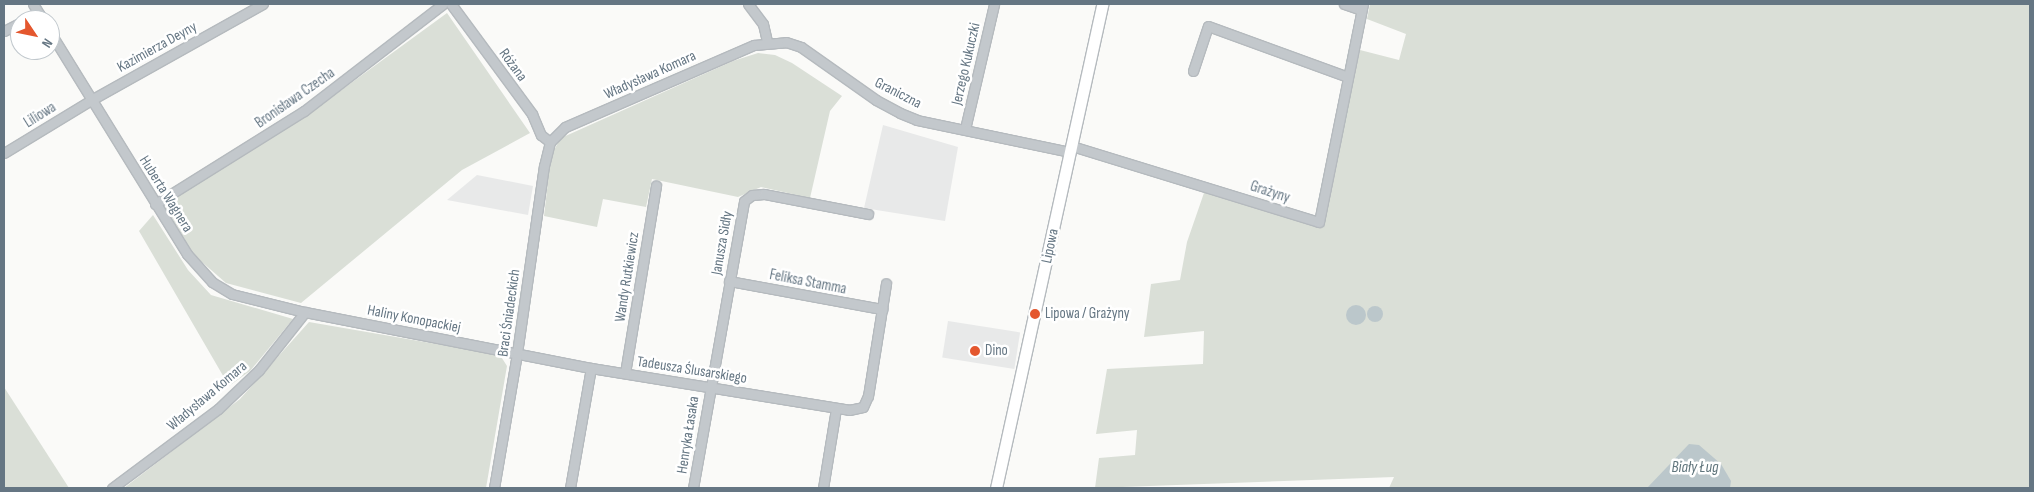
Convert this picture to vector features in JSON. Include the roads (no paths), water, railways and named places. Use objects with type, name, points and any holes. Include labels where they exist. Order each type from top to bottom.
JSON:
[{"type":"main road","name":"Lipowa","points":[[996,488],[1102,4]]},
{"type":"street","name":"Kazimierza Deyny","points":[[91,100],[263,4]]},
{"type":"street","name":"Bronisława Czecha","points":[[155,204],[304,111],[443,4]]},
{"type":"street","name":"Różana","points":[[451,4],[532,114],[541,135],[550,142]]},
{"type":"street","points":[[748,4],[763,24],[767,41]]},
{"type":"street","name":"Jerzego Kukuczki","points":[[965,129],[994,4]]},
{"type":"street","points":[[1344,4],[1362,7]]},
{"type":"street","name":"Grażyny","points":[[1071,149],[1319,222],[1362,7]]},
{"type":"street","points":[[1193,71],[1208,26],[1348,77]]},
{"type":"street","name":"Władysława Komara","points":[[550,142],[556,134],[574,123],[767,41]]},
{"type":"street","name":"Graniczna","points":[[767,41],[801,47],[876,100],[900,113],[965,129],[1071,149]]},
{"type":"street","name":"Huberta Wagnera","points":[[60,49],[187,254],[212,282],[232,294],[305,312]]},
{"type":"street","name":"Liliowa","points":[[4,153],[91,100]]},
{"type":"street","name":"Braci Śniadeckich","points":[[494,488],[518,354],[550,142]]},
{"type":"street","name":"Wandy Rutkiewicz","points":[[625,374],[656,186]]},
{"type":"street","name":"Janusza Sidły","points":[[710,386],[742,206],[752,195],[868,214]]},
{"type":"street","name":"Feliksa Stamma","points":[[729,281],[882,309]]},
{"type":"street","points":[[882,309],[886,283]]},
{"type":"street","name":"Tadeusza Ślusarskiego","points":[[518,354],[836,409],[863,407],[868,396],[882,309]]},
{"type":"street","name":"Władysława Komara","points":[[112,488],[218,409],[259,370],[305,312]]},
{"type":"street","name":"Haliny Konopackiej","points":[[305,312],[518,354]]},
{"type":"street","points":[[570,488],[592,368]]},
{"type":"street","name":"Henryka Łasaka","points":[[693,488],[710,386]]},
{"type":"street","points":[[823,488],[836,409]]},
{"type":"water","points":[[1356,305],[1363,308],[1366,315],[1363,322],[1356,325],[1349,322],[1346,315],[1349,308]]},
{"type":"water","points":[[1375,306],[1381,308],[1383,314],[1381,320],[1375,322],[1369,320],[1367,314],[1369,308]]},
{"type":"water","name":"Biały Ług","points":[[1689,444],[1699,445],[1721,464],[1731,481],[1730,488],[1647,488]]},
{"type":"place","name":"Lipowa / Grażyny","points":[[1035,314]]},
{"type":"place","name":"Dino","points":[[975,351]]}]
